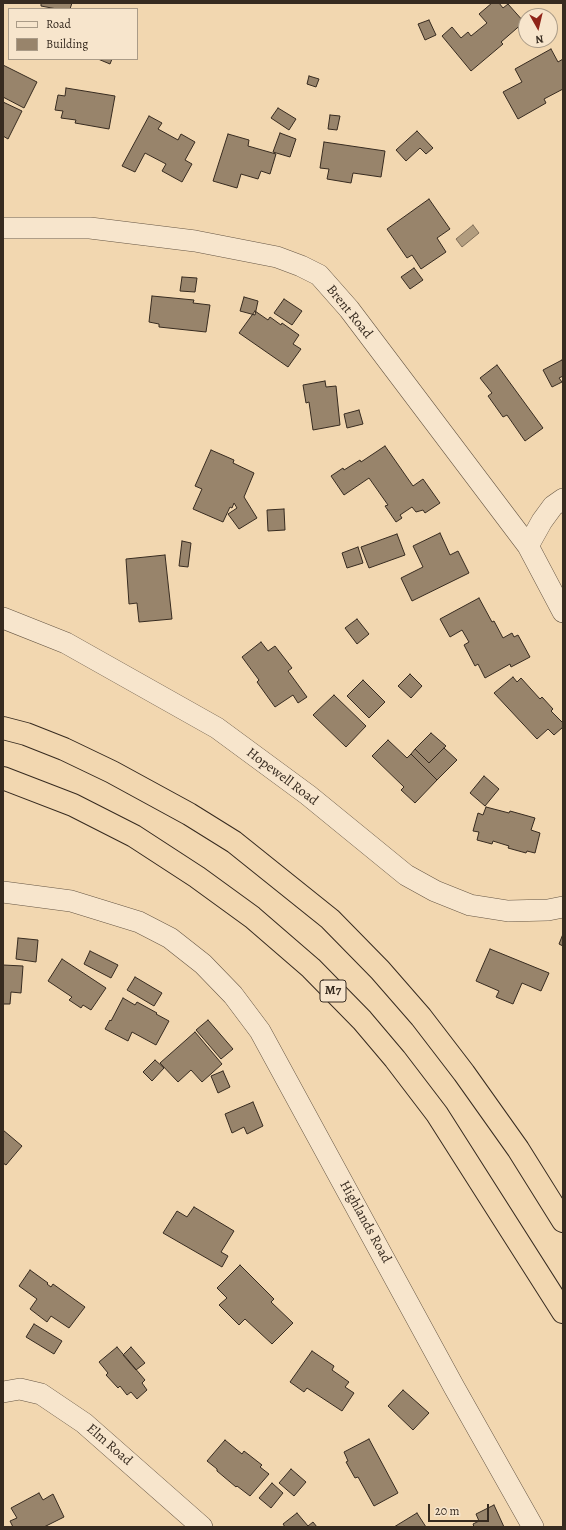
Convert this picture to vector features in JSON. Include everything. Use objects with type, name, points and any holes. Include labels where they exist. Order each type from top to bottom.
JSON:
[{"type":"highway","points":[[3,728],[26,734],[64,749],[112,772],[190,814],[234,842],[330,919],[380,970],[421,1017],[464,1072],[518,1149],[563,1222]]},
{"type":"highway","name":"M7","points":[[3,778],[73,805],[134,836],[197,877],[252,917],[312,968],[362,1020],[395,1059],[437,1114],[563,1312]]},
{"type":"street","name":"Brent Road","points":[[3,228],[90,228],[195,240],[277,257],[319,275],[349,309],[528,546],[563,612]]},
{"type":"street","points":[[528,546],[542,521],[553,506],[563,499]]},
{"type":"street","name":"Hopewell Road","points":[[3,618],[66,643],[217,728],[308,795],[406,875],[435,891],[470,905],[508,911],[548,910],[563,907]]},
{"type":"street","name":"Highlands Road","points":[[3,892],[72,901],[139,922],[170,938],[203,964],[233,995],[260,1031],[454,1387],[533,1527]]},
{"type":"street","name":"Elm Road","points":[[3,1392],[20,1389],[41,1394],[78,1419],[202,1527]]},
{"type":"shaded area","points":[[473,225],[479,233],[462,247],[456,239]]},
{"type":"building","points":[[41,3],[72,3],[70,8],[52,8],[41,6]]},
{"type":"building","points":[[492,3],[499,3],[503,8],[508,4],[518,15],[518,27],[501,42],[503,44],[471,71],[442,36],[452,27],[461,38],[468,32],[471,36],[487,23],[479,14]]},
{"type":"building","points":[[429,20],[436,35],[425,40],[418,24]]},
{"type":"building","points":[[551,49],[558,62],[563,59],[563,89],[544,99],[546,103],[518,119],[503,92],[522,82],[515,69]]},
{"type":"building","points":[[100,60],[112,60],[110,64]]},
{"type":"building","points":[[3,65],[37,82],[24,108],[3,97]]},
{"type":"building","points":[[309,76],[319,79],[316,87],[307,84]]},
{"type":"building","points":[[66,88],[115,96],[109,129],[75,123],[76,120],[61,118],[63,111],[55,110],[58,95],[65,96]]},
{"type":"building","points":[[3,102],[22,111],[8,139],[3,136]]},
{"type":"building","points":[[278,108],[296,119],[289,130],[271,118]]},
{"type":"building","points":[[330,115],[340,116],[337,130],[328,129]]},
{"type":"building","points":[[149,116],[162,123],[158,129],[178,140],[181,134],[195,142],[185,160],[192,164],[182,182],[162,171],[166,164],[145,153],[135,172],[122,166]]},
{"type":"building","points":[[417,131],[433,148],[426,154],[420,148],[406,161],[396,150]]},
{"type":"building","points":[[280,133],[296,139],[290,157],[273,152]]},
{"type":"building","points":[[228,134],[249,140],[248,146],[276,154],[270,174],[261,171],[258,179],[241,174],[237,188],[213,181]]},
{"type":"building","points":[[324,142],[385,151],[381,177],[353,173],[351,183],[327,179],[329,169],[320,168]]},
{"type":"building","points":[[429,199],[450,229],[437,238],[446,252],[421,269],[412,255],[407,258],[387,229]]},
{"type":"building","points":[[414,268],[423,280],[410,289],[401,277]]},
{"type":"building","points":[[182,277],[197,278],[195,292],[180,291]]},
{"type":"building","points":[[152,296],[194,300],[193,303],[210,305],[206,332],[159,327],[159,324],[149,322]]},
{"type":"building","points":[[244,297],[258,301],[255,315],[240,311]]},
{"type":"building","points":[[284,299],[302,311],[292,325],[274,313]]},
{"type":"building","points":[[255,311],[268,320],[270,317],[281,325],[282,323],[299,335],[293,344],[301,349],[288,367],[239,333]]},
{"type":"building","points":[[562,360],[563,376],[559,378],[562,382],[552,387],[543,370]]},
{"type":"building","points":[[497,365],[543,428],[525,441],[507,415],[503,417],[488,396],[492,393],[480,378]]},
{"type":"building","points":[[325,381],[326,387],[336,386],[340,425],[313,430],[309,402],[306,403],[303,385]]},
{"type":"building","points":[[359,410],[363,424],[347,428],[344,414]]},
{"type":"building","points":[[385,446],[413,486],[423,479],[440,503],[425,513],[423,510],[416,512],[412,507],[400,515],[402,518],[396,522],[385,506],[388,505],[369,478],[344,495],[331,476],[343,468],[344,470],[360,460],[361,462]]},
{"type":"building","points":[[211,450],[234,460],[233,463],[254,473],[244,497],[257,518],[239,529],[228,514],[237,508],[234,503],[232,508],[230,507],[223,522],[193,509],[202,489],[195,486]]},
{"type":"building","points":[[284,509],[285,530],[268,531],[267,510]]},
{"type":"building","points":[[440,533],[450,555],[458,551],[469,573],[412,601],[401,578],[423,567],[413,546]]},
{"type":"building","points":[[397,534],[405,555],[369,568],[361,547]]},
{"type":"building","points":[[182,541],[191,543],[188,567],[179,566]]},
{"type":"building","points":[[358,547],[363,563],[347,568],[342,553]]},
{"type":"building","points":[[165,555],[172,619],[139,622],[137,603],[129,604],[126,559]]},
{"type":"building","points":[[479,598],[492,622],[494,621],[503,638],[512,633],[514,637],[518,635],[530,657],[511,667],[510,664],[485,678],[478,664],[475,666],[464,645],[469,642],[462,630],[450,637],[440,619]]},
{"type":"building","points":[[357,619],[369,634],[357,644],[345,628]]},
{"type":"building","points":[[261,642],[268,651],[275,646],[292,668],[288,671],[307,697],[298,703],[293,695],[275,707],[257,682],[259,680],[242,657]]},
{"type":"building","points":[[410,674],[422,686],[411,698],[398,686]]},
{"type":"building","points":[[513,677],[517,682],[521,678],[540,699],[542,697],[553,709],[551,711],[563,723],[563,727],[554,735],[548,729],[537,739],[494,693]]},
{"type":"building","points":[[363,680],[385,702],[369,718],[347,696]]},
{"type":"building","points":[[334,695],[366,726],[346,747],[313,715]]},
{"type":"building","points":[[431,733],[446,746],[429,763],[415,749]]},
{"type":"building","points":[[388,740],[407,758],[411,754],[437,780],[415,803],[401,790],[404,787],[372,756]]},
{"type":"building","points":[[444,748],[457,760],[437,780],[411,754],[415,749],[429,763]]},
{"type":"building","points":[[484,776],[499,789],[485,806],[470,793]]},
{"type":"building","points":[[486,807],[509,813],[510,811],[535,818],[531,830],[540,833],[535,853],[527,851],[526,853],[508,848],[509,846],[493,841],[492,844],[477,840],[479,832],[473,831],[478,813],[483,815]]},
{"type":"building","points":[[563,934],[563,946],[559,944]]},
{"type":"building","points":[[18,938],[38,940],[36,962],[16,959]]},
{"type":"building","points":[[490,949],[549,973],[541,991],[522,983],[513,1004],[496,997],[499,991],[476,981]]},
{"type":"building","points":[[90,951],[118,965],[111,978],[84,964]]},
{"type":"building","points":[[62,959],[106,988],[91,1010],[83,1005],[81,1008],[69,1000],[72,997],[48,981]]},
{"type":"building","points":[[3,965],[23,966],[21,993],[11,992],[10,1004],[3,1004]]},
{"type":"building","points":[[135,977],[162,993],[154,1006],[127,990]]},
{"type":"building","points":[[123,998],[135,1005],[137,1002],[169,1021],[156,1045],[132,1032],[128,1041],[105,1029]]},
{"type":"building","points":[[208,1020],[233,1049],[221,1059],[196,1030]]},
{"type":"building","points":[[195,1032],[222,1064],[202,1082],[191,1070],[178,1082],[160,1063]]},
{"type":"building","points":[[155,1060],[164,1068],[152,1081],[143,1072]]},
{"type":"building","points":[[223,1071],[230,1087],[218,1093],[211,1076]]},
{"type":"building","points":[[253,1102],[263,1126],[247,1134],[244,1127],[232,1133],[225,1114]]},
{"type":"building","points":[[3,1130],[22,1146],[6,1165],[3,1163]]},
{"type":"building","points":[[194,1207],[234,1231],[221,1252],[228,1256],[222,1267],[163,1233],[177,1211],[187,1217]]},
{"type":"building","points":[[240,1265],[274,1299],[271,1302],[293,1323],[272,1344],[245,1319],[239,1325],[219,1305],[227,1298],[217,1288]]},
{"type":"building","points":[[30,1270],[48,1283],[47,1284],[51,1287],[53,1284],[85,1307],[69,1328],[51,1316],[47,1322],[30,1309],[37,1299],[19,1286]]},
{"type":"building","points":[[34,1324],[62,1341],[54,1354],[26,1337]]},
{"type":"building","points":[[117,1347],[145,1380],[142,1383],[147,1390],[137,1399],[131,1392],[127,1395],[120,1386],[118,1388],[106,1375],[108,1373],[99,1362]]},
{"type":"building","points":[[131,1347],[145,1363],[136,1370],[123,1355]]},
{"type":"building","points":[[312,1351],[334,1366],[332,1370],[349,1382],[345,1387],[354,1393],[342,1411],[307,1388],[304,1392],[290,1382]]},
{"type":"building","points":[[403,1390],[429,1413],[413,1430],[388,1406]]},
{"type":"building","points":[[369,1439],[398,1493],[374,1506],[358,1477],[355,1478],[346,1462],[348,1461],[344,1452]]},
{"type":"building","points":[[225,1440],[242,1454],[244,1451],[262,1465],[260,1467],[269,1474],[250,1496],[237,1486],[236,1487],[207,1461]]},
{"type":"building","points":[[291,1469],[306,1482],[294,1496],[279,1483]]},
{"type":"building","points":[[272,1483],[283,1493],[271,1508],[259,1498]]},
{"type":"building","points":[[39,1493],[43,1500],[53,1494],[64,1517],[44,1527],[13,1527],[10,1521],[17,1518],[11,1508]]},
{"type":"building","points":[[494,1505],[504,1527],[474,1527],[473,1524],[479,1521],[476,1514]]},
{"type":"building","points":[[297,1513],[308,1526],[313,1522],[317,1527],[285,1527],[283,1524]]},
{"type":"building","points":[[417,1513],[426,1527],[394,1527]]}]
